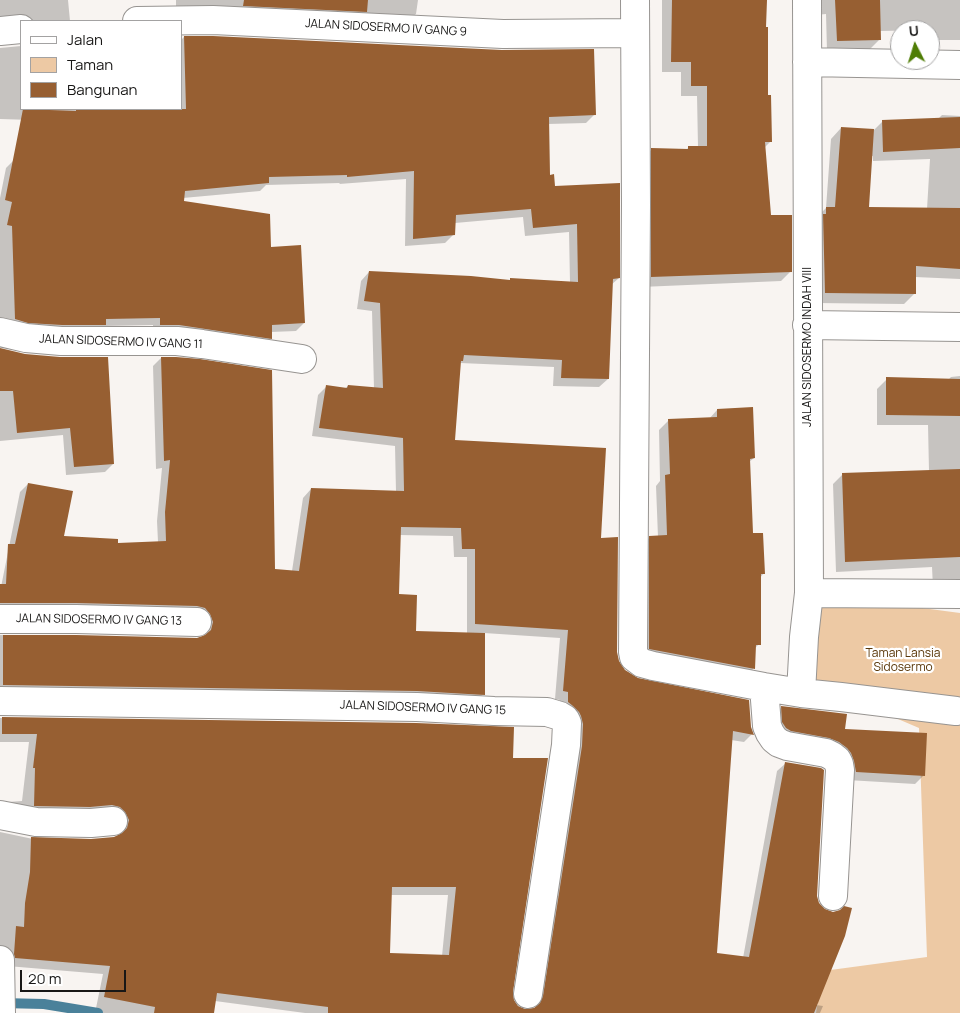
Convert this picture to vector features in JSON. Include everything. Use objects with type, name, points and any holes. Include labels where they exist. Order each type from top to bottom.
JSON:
[{"type":"street","points":[[635,0],[634,658],[642,663],[764,687],[956,711]]},
{"type":"street","name":"JALAN SIDOSERMO INDAH VIII","points":[[801,693],[808,593],[807,0]]},
{"type":"street","name":"JALAN SIDOSERMO IV GANG 9","points":[[182,20],[213,20],[503,34],[635,33]]},
{"type":"street","points":[[0,31],[20,29]]},
{"type":"street","points":[[807,62],[960,65]]},
{"type":"street","points":[[808,326],[960,328]]},
{"type":"street","name":"JALAN SIDOSERMO IV GANG 11","points":[[0,332],[26,338],[61,341],[177,341],[302,358]]},
{"type":"street","points":[[808,593],[960,594]]},
{"type":"street","name":"JALAN SIDOSERMO IV GANG 13","points":[[0,619],[197,622]]},
{"type":"street","points":[[764,687],[767,726],[774,740],[787,746],[826,753],[837,760],[839,764],[833,896]]},
{"type":"street","name":"JALAN SIDOSERMO IV GANG 15","points":[[0,701],[417,706],[547,712],[560,716],[565,719],[567,724],[566,745],[528,994]]},
{"type":"street","points":[[0,815],[36,822],[82,823],[113,821]]},
{"type":"street","points":[[1,971],[1,1013]]},
{"type":"green space","name":"Taman Lansia Sidosermo","points":[[809,593],[960,613],[960,1013],[816,1013],[823,971],[927,957],[919,728],[802,678]]},
{"type":"building","points":[[244,0],[368,0],[367,12],[243,6]]},
{"type":"building","points":[[672,0],[767,0],[768,95],[771,95],[772,142],[765,142],[771,215],[792,215],[792,272],[651,277],[651,148],[688,149],[688,146],[707,146],[707,86],[691,86],[691,62],[671,62]]},
{"type":"building","points":[[835,0],[880,0],[881,40],[837,41]]},
{"type":"building","points":[[184,36],[502,50],[594,49],[596,115],[549,117],[550,175],[554,174],[555,186],[620,183],[620,278],[613,279],[609,379],[561,378],[562,360],[464,355],[463,361],[461,361],[455,440],[606,448],[601,538],[618,537],[617,652],[619,661],[625,670],[638,678],[749,700],[751,727],[754,735],[733,731],[717,953],[749,957],[785,762],[824,770],[817,896],[819,903],[825,909],[833,912],[840,910],[844,906],[852,908],[845,936],[814,1013],[328,1013],[328,1007],[217,993],[214,1013],[154,1013],[155,1007],[104,997],[110,966],[15,958],[16,926],[24,927],[25,903],[30,872],[31,837],[91,839],[114,837],[127,828],[129,820],[120,807],[112,805],[90,807],[34,806],[35,768],[33,768],[37,734],[2,734],[2,717],[416,723],[514,727],[513,758],[548,758],[513,992],[514,1000],[518,1006],[525,1009],[534,1008],[540,1003],[543,996],[582,746],[583,724],[581,716],[568,702],[568,692],[563,691],[568,630],[475,624],[475,549],[462,549],[461,528],[401,527],[399,594],[417,595],[416,631],[485,633],[485,695],[417,691],[3,685],[3,635],[197,638],[211,630],[213,622],[210,614],[205,608],[197,606],[0,603],[0,584],[6,584],[8,544],[15,544],[28,483],[73,491],[64,536],[118,539],[118,543],[166,541],[165,512],[170,460],[164,461],[161,357],[200,359],[272,370],[275,569],[299,571],[311,488],[404,491],[403,438],[319,428],[326,385],[347,388],[348,385],[383,388],[380,303],[364,301],[369,271],[471,276],[510,280],[510,278],[578,282],[577,224],[533,228],[531,209],[456,215],[455,235],[413,239],[414,171],[347,177],[347,175],[269,177],[269,183],[185,191],[184,201],[270,214],[271,247],[301,245],[305,323],[272,325],[272,339],[179,325],[160,325],[160,318],[106,319],[106,325],[28,323],[15,319],[12,226],[7,225],[12,202],[5,200],[23,110],[186,109]],"holes":[[[392,887],[456,887],[449,955],[390,953]]]},
{"type":"building","points":[[960,117],[960,148],[883,152],[882,120]]},
{"type":"building","points":[[841,127],[874,129],[869,207],[960,208],[960,269],[916,266],[916,294],[825,293],[823,214],[826,214],[826,207],[835,207]]},
{"type":"building","points":[[0,348],[25,354],[60,357],[108,357],[114,464],[74,467],[70,428],[17,433],[13,391],[0,391]]},
{"type":"building","points":[[886,377],[960,379],[960,416],[886,415]]},
{"type":"building","points":[[753,407],[755,458],[750,459],[753,533],[763,533],[765,574],[761,574],[761,645],[756,645],[755,669],[649,649],[649,536],[667,535],[665,475],[670,474],[668,419],[717,417],[717,409]]},
{"type":"building","points":[[960,469],[960,557],[845,562],[842,473]]},
{"type":"building","points":[[781,706],[847,714],[845,729],[927,733],[925,776],[856,772],[851,753],[839,742],[829,738],[791,731],[786,728],[782,722]]},
{"type":"waterway","points":[[1,1003],[44,1004],[98,1013]]}]
